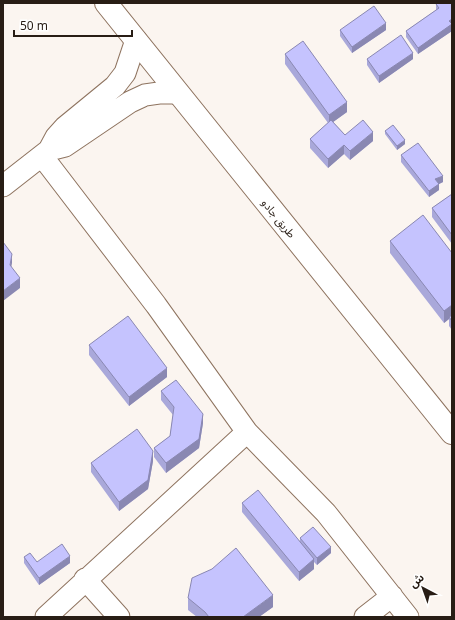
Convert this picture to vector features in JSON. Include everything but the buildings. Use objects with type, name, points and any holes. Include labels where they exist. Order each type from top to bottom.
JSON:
[{"type":"highway","name":"طريق جادو","points":[[106,3],[452,433]]},
{"type":"street","points":[[3,186],[45,153],[56,137],[65,128],[111,90],[125,73],[136,40]]},
{"type":"street","points":[[125,73],[138,81],[144,95]]},
{"type":"street","points":[[45,153],[65,146],[130,102],[144,95],[178,93]]},
{"type":"street","points":[[45,153],[247,432],[326,514],[408,617]]},
{"type":"street","points":[[46,617],[247,432]]},
{"type":"street","points":[[86,579],[119,617]]},
{"type":"street","points":[[365,617],[392,596]]}]
